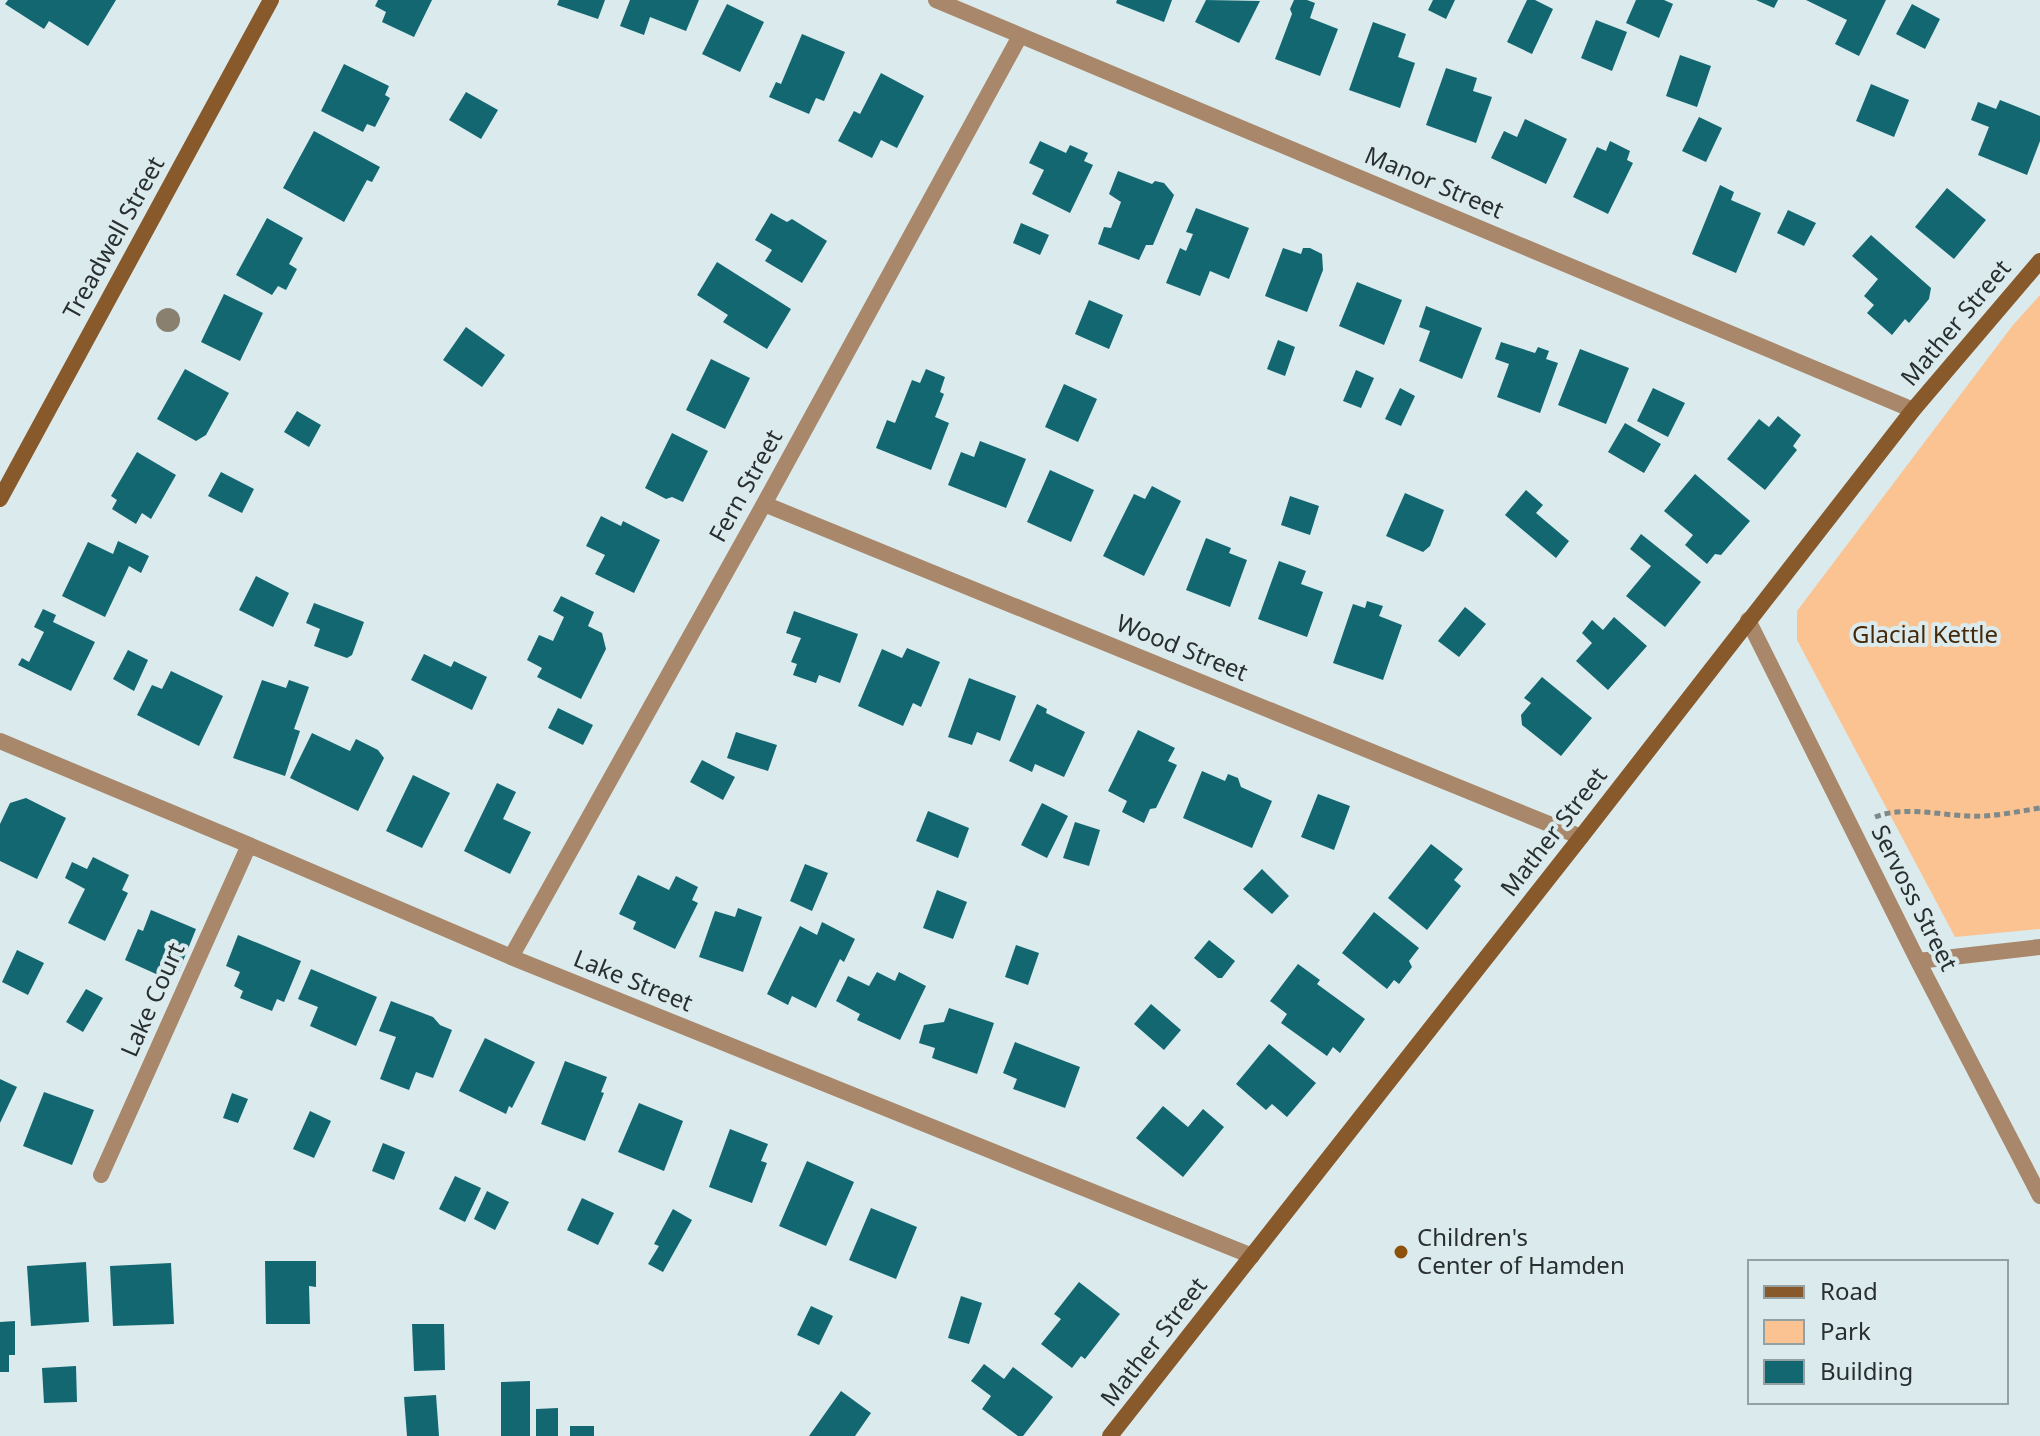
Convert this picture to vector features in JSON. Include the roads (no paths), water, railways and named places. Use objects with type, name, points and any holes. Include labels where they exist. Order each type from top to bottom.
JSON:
[{"type":"street","name":"Treadwell Street","points":[[0,499],[271,0]]},
{"type":"street","name":"Manor Street","points":[[936,0],[1913,410]]},
{"type":"street","name":"Fern Street","points":[[511,957],[1020,36]]},
{"type":"street","name":"Mather Street","points":[[1110,1436],[1913,410],[2040,261]]},
{"type":"street","name":"Wood Street","points":[[764,504],[1581,837]]},
{"type":"street","name":"Servoss Street","points":[[1748,620],[1918,961],[2040,1196]]},
{"type":"street","name":"Lake Street","points":[[0,741],[511,957],[1252,1256]]},
{"type":"street","name":"Lake Court","points":[[101,1175],[249,845]]},
{"type":"street","points":[[1918,961],[2040,947]]},
{"type":"place","name":"Children's Center of Hamden","points":[[1401,1252]]},
{"type":"park label","name":"Glacial Kettle","points":[[1925,635]]}]
